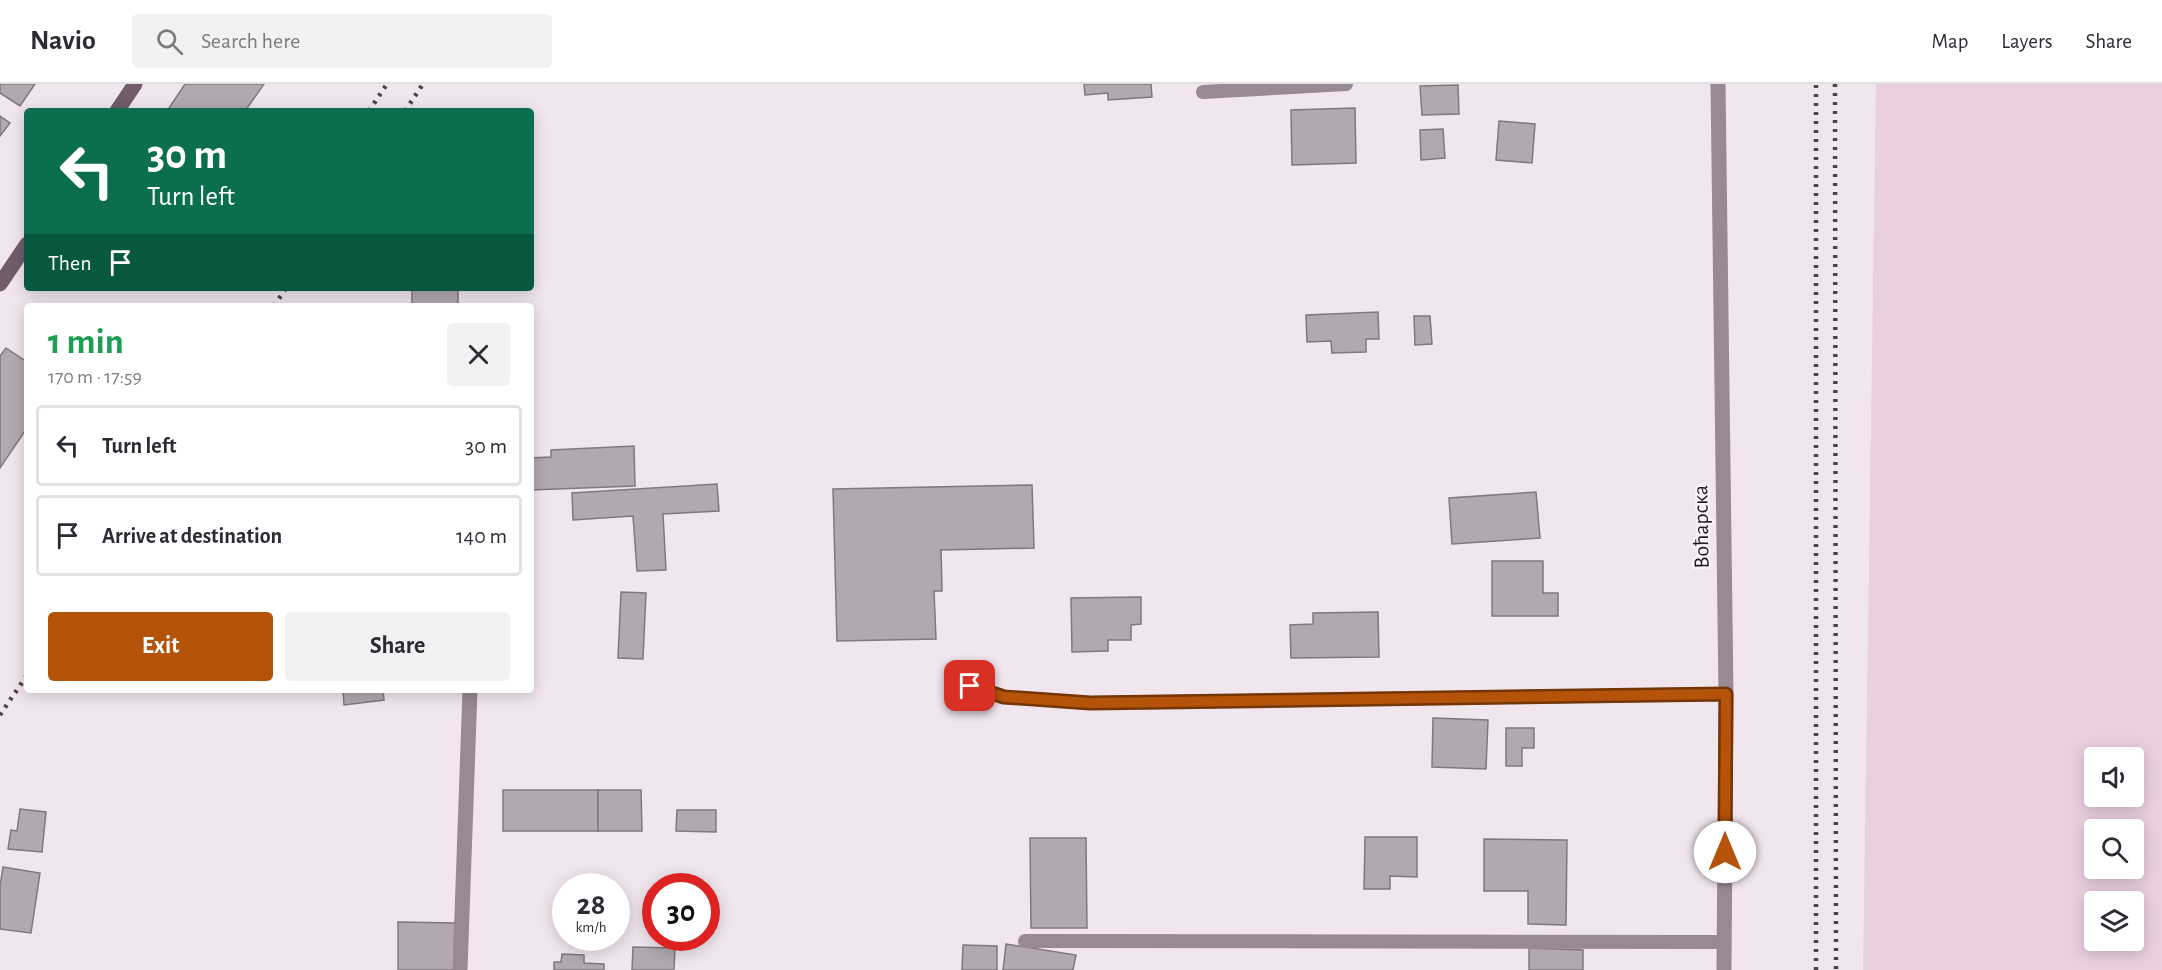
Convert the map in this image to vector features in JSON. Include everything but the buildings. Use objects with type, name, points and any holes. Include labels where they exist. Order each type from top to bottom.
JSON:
[{"type":"main road","points":[[119,108],[135,84]]},
{"type":"main road","points":[[0,284],[24,248]]},
{"type":"street","name":"Воћарска","points":[[1718,84],[1726,694],[1724,970]]},
{"type":"street","points":[[460,970],[470,693]]},
{"type":"lane","points":[[1203,92],[1346,84]]},
{"type":"lane","points":[[970,686],[1004,697],[1090,703],[1726,694]]},
{"type":"lane","points":[[1025,941],[1724,942]]},
{"type":"shaded area","points":[[1876,84],[2162,84],[2162,970],[1863,970]]},
{"type":"railway","points":[[371,108],[387,84]]},
{"type":"railway","points":[[407,108],[423,84]]},
{"type":"railway","points":[[1816,84],[1816,970]]},
{"type":"railway","points":[[1835,84],[1836,970]]},
{"type":"railway","points":[[276,303],[284,291]]},
{"type":"railway","points":[[0,715],[24,679]]},
{"type":"route","points":[[970,686],[1004,697],[1090,703],[1726,694],[1725,852]]}]
